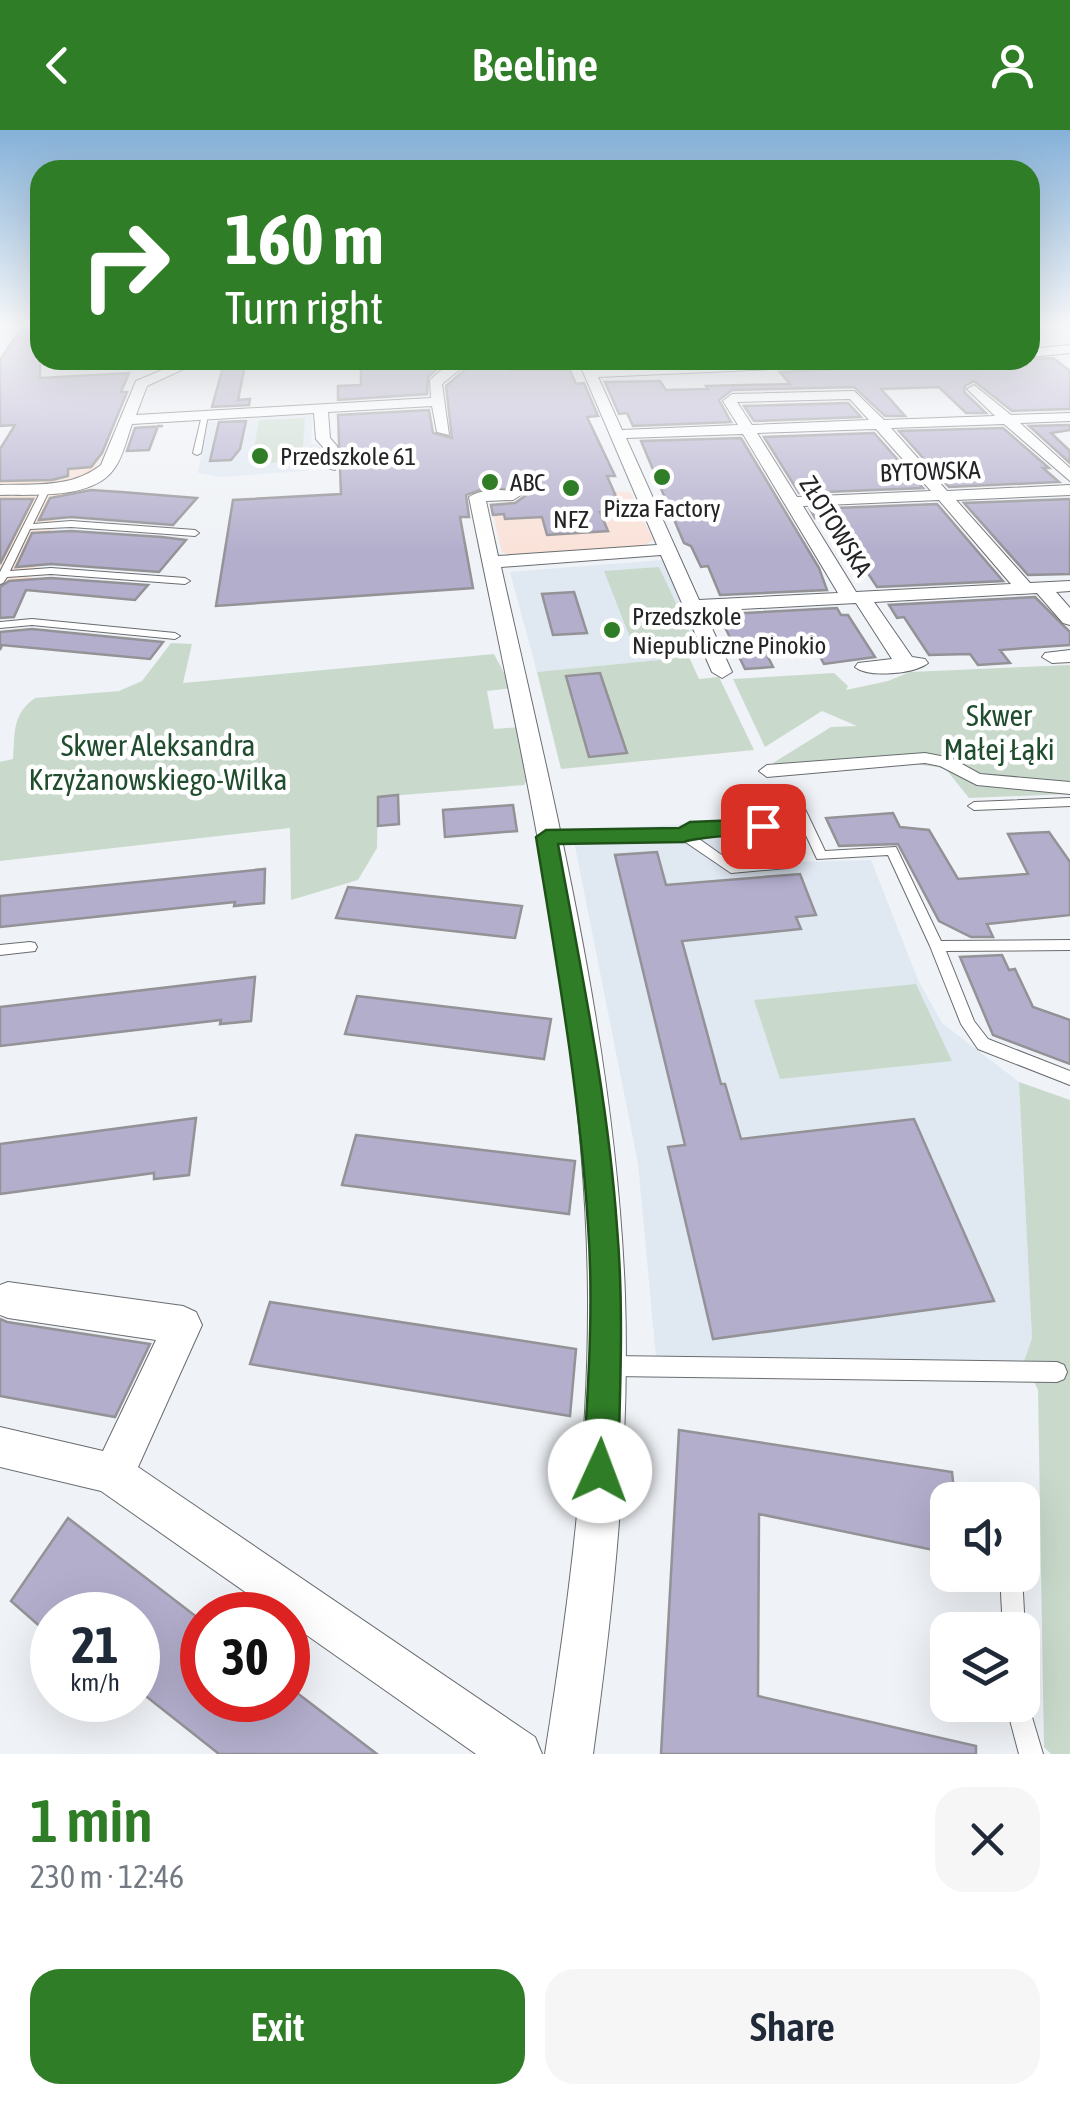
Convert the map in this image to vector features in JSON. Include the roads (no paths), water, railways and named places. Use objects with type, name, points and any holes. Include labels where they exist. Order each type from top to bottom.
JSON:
[{"type":"street","points":[[0,490],[83,484],[98,477],[108,467],[134,401]]},
{"type":"street","points":[[602,401],[722,672]]},
{"type":"street","points":[[733,401],[747,430]]},
{"type":"street","points":[[858,401],[940,496],[1070,618]]},
{"type":"street","points":[[988,401],[1070,476]]},
{"type":"street","points":[[127,420],[437,402],[444,432]]},
{"type":"street","points":[[321,409],[323,440],[330,446],[330,467]]},
{"type":"street","points":[[617,434],[1070,417]]},
{"type":"street","name":"ZŁOTOWSKA","points":[[747,430],[856,597],[914,663],[865,667]]},
{"type":"street","name":"BYTOWSKA","points":[[792,502],[1070,490]]},
{"type":"street","points":[[513,495],[478,497],[536,779],[586,1062],[603,1228],[605,1366],[591,1615],[569,1754]]},
{"type":"street","points":[[491,562],[667,549]]},
{"type":"street","points":[[692,606],[1070,586]]},
{"type":"street","points":[[767,771],[925,758],[946,762],[977,779],[1070,788]]},
{"type":"street","points":[[8,1300],[183,1324],[113,1475]]},
{"type":"street","points":[[0,1447],[82,1464],[113,1475],[518,1754]]},
{"type":"lane","points":[[197,453],[205,415]]},
{"type":"lane","points":[[2,578],[47,487]]},
{"type":"lane","points":[[27,527],[71,524],[195,534]]},
{"type":"lane","points":[[2,578],[50,570],[185,580]]},
{"type":"lane","points":[[0,626],[32,622],[175,636]]},
{"type":"lane","points":[[974,806],[1070,802]]},
{"type":"lane","points":[[783,812],[801,812],[821,856],[892,850],[968,1024],[983,1044],[1070,1078]]},
{"type":"lane","points":[[546,837],[684,835],[731,868],[783,865],[782,845],[776,831],[763,826],[690,829],[684,835]]},
{"type":"lane","points":[[937,946],[1070,944]]},
{"type":"lane","points":[[0,950],[30,947]]},
{"type":"lane","points":[[605,1366],[1057,1372]]},
{"type":"lane","points":[[1023,1722],[1031,1754]]},
{"type":"place","name":"Przedszkole 61","points":[[260,456]]},
{"type":"place","name":"Pizza Factory","points":[[662,477]]},
{"type":"place","name":"ABC","points":[[490,482]]},
{"type":"place","name":"NFZ","points":[[571,488]]},
{"type":"place","name":"Przedszkole Niepubliczne Pinokio","points":[[612,630]]},
{"type":"park label","name":"Skwer Małej Łąki","points":[[999,732]]},
{"type":"park label","name":"Skwer Aleksandra Krzyżanowskiego-Wilka","points":[[158,762]]}]
